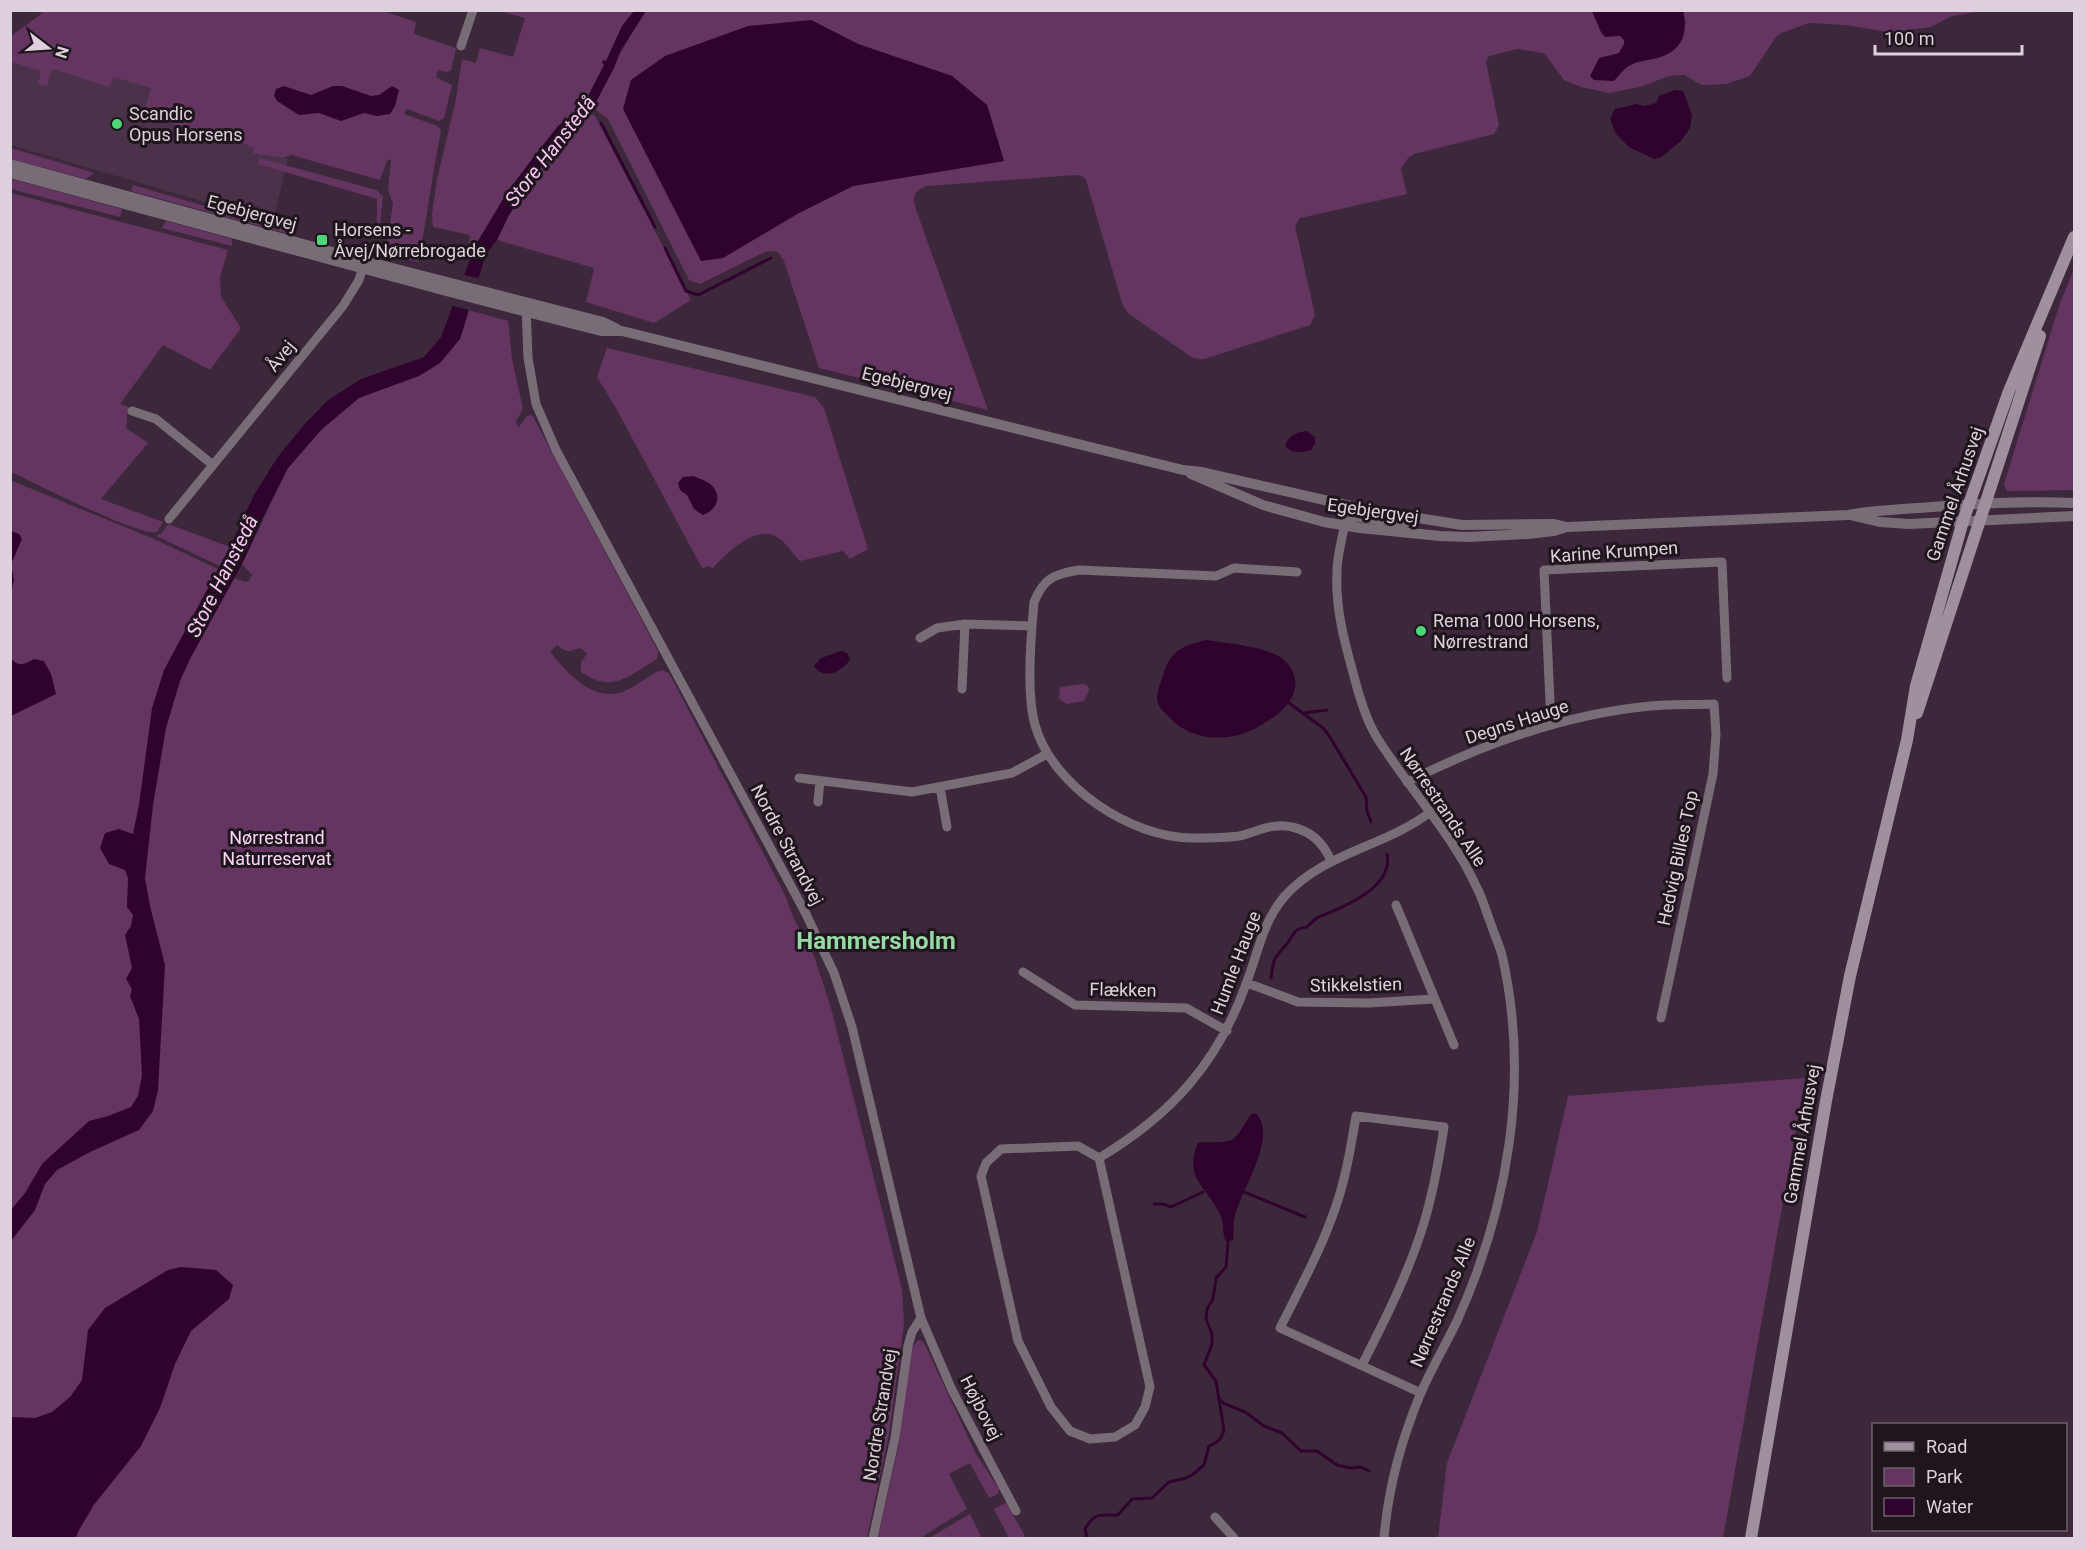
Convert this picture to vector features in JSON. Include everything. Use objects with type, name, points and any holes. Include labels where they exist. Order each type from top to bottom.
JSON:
[{"type":"main road","name":"Gammel Århusvej","points":[[1751,1539],[1826,1101],[1850,976],[1907,740],[1916,686],[1963,521],[2009,391],[2074,237]]},
{"type":"main road","name":"Gammel Århusvej","points":[[1907,740],[1927,687],[2062,267]]},
{"type":"street","points":[[461,46],[473,10]]},
{"type":"street","name":"Egebjergvej","points":[[10,164],[363,265]]},
{"type":"street","name":"Egebjergvej","points":[[10,173],[485,296],[601,330],[622,331],[1183,470],[1201,472],[1349,507],[1462,525],[1554,524],[1567,527]]},
{"type":"street","name":"Åvej","points":[[170,519],[343,306],[359,280],[363,265]]},
{"type":"street","name":"Nordre Strandvej","points":[[526,307],[528,358],[537,404],[556,450],[805,912],[834,973],[852,1027],[921,1318],[912,1332],[908,1346],[895,1438],[873,1539]]},
{"type":"street","points":[[132,411],[156,419],[213,465]]},
{"type":"street","name":"Egebjergvej","points":[[1183,470],[1263,505],[1346,526],[1468,537],[1528,534],[1567,527],[1848,515],[1880,510],[1985,503],[2042,501],[2074,503]]},
{"type":"street","name":"Nørrestrands Alle","points":[[1349,507],[1336,570],[1342,637],[1360,699],[1375,733],[1451,843],[1477,888],[1501,952],[1512,1016],[1514,1081],[1510,1138],[1503,1180],[1487,1245],[1457,1319],[1421,1393],[1394,1469],[1384,1539]]},
{"type":"street","name":"Egebjergvej","points":[[1848,515],[1880,522],[1909,524],[2074,516]]},
{"type":"street","points":[[1346,526],[1349,520],[1357,517],[1418,525],[1449,527],[1462,525]]},
{"type":"street","name":"Karine Krumpen","points":[[1551,724],[1544,570],[1722,562],[1727,678]]},
{"type":"street","points":[[1298,572],[1234,568],[1216,576],[1079,570],[1061,573],[1049,579],[1040,589],[1034,602],[1031,701],[1035,725],[1047,754],[1063,774],[1105,811],[1159,833],[1190,838],[1238,836],[1272,826],[1291,826],[1310,834],[1325,848],[1331,861]]},
{"type":"street","points":[[920,638],[937,628],[965,624],[1032,626]]},
{"type":"street","points":[[962,689],[965,624]]},
{"type":"street","name":"Degns Hauge","points":[[1407,782],[1482,749],[1551,724],[1651,706],[1714,704]]},
{"type":"street","name":"Hedvig Billes Top","points":[[1661,1018],[1713,774],[1716,734],[1714,704]]},
{"type":"street","points":[[799,778],[912,792],[1012,773],[1047,754]]},
{"type":"street","points":[[818,802],[820,781]]},
{"type":"street","points":[[940,787],[947,826]]},
{"type":"street","name":"Humle Hauge","points":[[1099,1158],[1148,1125],[1197,1077],[1227,1031],[1247,983],[1263,930],[1286,895],[1302,880],[1331,861],[1416,823],[1429,813]]},
{"type":"street","name":"Stikkelstien","points":[[1396,905],[1454,1045]]},
{"type":"street","name":"Flækken","points":[[1023,972],[1076,1005],[1186,1008],[1227,1031]]},
{"type":"street","name":"Stikkelstien","points":[[1247,983],[1298,1002],[1369,1003],[1433,999]]},
{"type":"street","points":[[1362,1365],[1400,1286],[1423,1226],[1439,1164],[1444,1127],[1356,1116],[1350,1155],[1336,1206],[1323,1241],[1280,1328],[1421,1393]]},
{"type":"street","points":[[1078,1146],[1099,1158],[1150,1387],[1145,1407],[1135,1425],[1115,1437],[1090,1439],[1070,1431],[1051,1407],[1018,1341],[981,1176],[986,1163],[1001,1149],[1078,1146]]},
{"type":"street","name":"Højbovej","points":[[921,1318],[952,1390],[1016,1511]]},
{"type":"street","points":[[1215,1517],[1234,1539]]},
{"type":"shaded area","points":[[10,47],[99,51],[279,156],[288,159],[273,222],[11,145]]},
{"type":"green space","points":[[380,10],[416,22],[414,34],[456,48],[451,71],[438,70],[436,77],[452,85],[444,118],[439,121],[407,109],[404,114],[438,126],[441,131],[418,262],[394,257],[386,249],[393,204],[388,190],[391,159],[387,161],[380,180],[291,155],[283,158],[253,153],[254,147],[200,131],[199,134],[195,133],[195,131],[143,115],[151,88],[113,77],[110,87],[52,69],[47,86],[38,84],[41,71],[11,62],[11,36],[42,11]]},
{"type":"green space","points":[[499,11],[634,11],[622,26],[606,61],[603,60],[604,65],[581,110],[558,126],[533,158],[508,191],[475,246],[469,244],[470,235],[433,227],[432,214],[462,59],[476,63],[480,48],[513,57],[525,18]]},
{"type":"green space","points":[[646,11],[1592,11],[1601,32],[1624,39],[1619,53],[1631,64],[1661,57],[1686,23],[1683,11],[1983,11],[1952,16],[1931,27],[1888,32],[1845,25],[1809,23],[1781,33],[1750,76],[1726,84],[1702,85],[1684,75],[1669,76],[1640,87],[1609,93],[1581,87],[1564,80],[1544,53],[1517,49],[1489,56],[1486,62],[1499,125],[1494,134],[1414,154],[1408,158],[1401,169],[1407,194],[1300,218],[1295,226],[1315,315],[1310,325],[1204,359],[1193,358],[1129,314],[1123,306],[1086,180],[1082,176],[927,186],[916,194],[915,207],[988,410],[819,368],[784,261],[778,252],[767,251],[700,284],[689,280],[608,119],[593,108]],"holes":[[[811,20],[858,44],[952,76],[987,105],[1004,161],[853,186],[799,213]]]},
{"type":"green space","points":[[588,113],[595,116],[691,300],[654,323],[586,302],[594,268],[497,240],[509,215],[558,142]]},
{"type":"green space","points":[[11,148],[94,173],[86,179],[11,159]]},
{"type":"green space","points":[[259,158],[376,190],[383,196],[380,225],[377,225],[377,199],[258,164]]},
{"type":"green space","points":[[11,179],[122,209],[120,217],[11,189]]},
{"type":"green space","points":[[133,185],[287,230],[285,233],[131,191]]},
{"type":"green space","points":[[11,193],[228,250],[220,277],[221,297],[241,328],[210,370],[163,345],[120,404],[128,407],[126,428],[148,443],[101,499],[163,522],[157,532],[147,531],[109,518],[11,472]]},
{"type":"green space","points":[[166,221],[232,239],[232,246],[162,228]]},
{"type":"green space","points":[[2074,269],[2074,490],[2007,491],[2004,484],[2060,303]]},
{"type":"green space","name":"Nørrestrand Naturreservat","points":[[469,310],[508,321],[512,359],[523,409],[516,421],[518,428],[527,416],[532,415],[658,651],[657,659],[629,676],[611,682],[602,682],[581,672],[581,662],[587,654],[581,648],[569,651],[557,645],[550,652],[573,677],[592,690],[602,693],[613,694],[625,691],[662,670],[669,673],[785,895],[793,917],[814,956],[831,1008],[902,1290],[904,1323],[889,1433],[867,1538],[11,1538],[10,480],[154,539],[218,569],[217,572],[245,582],[249,581],[252,575],[242,564],[288,468],[322,429],[359,398],[419,375],[460,339]]},
{"type":"green space","points":[[607,348],[815,397],[824,408],[868,549],[850,559],[843,551],[800,561],[780,539],[769,534],[760,534],[742,542],[712,569],[709,566],[702,568],[597,377]]},
{"type":"green space","points":[[168,524],[230,547],[220,566],[156,536],[162,533]]},
{"type":"green space","points":[[1084,684],[1088,686],[1089,691],[1084,701],[1067,704],[1059,699],[1060,687]]},
{"type":"green space","points":[[1805,1078],[1723,1538],[1438,1538],[1447,1463],[1537,1232],[1568,1096]]},
{"type":"green space","points":[[918,1340],[925,1345],[976,1454],[999,1489],[998,1494],[989,1498],[970,1463],[949,1474],[967,1509],[920,1538],[878,1538],[899,1444],[911,1349]]},
{"type":"green space","points":[[1005,1503],[1026,1538],[1009,1538],[994,1509]]},
{"type":"green space","points":[[970,1514],[982,1538],[929,1538]]},
{"type":"water","name":"Store Hanstedå","points":[[634,11],[646,11],[620,52],[593,108],[558,142],[486,254],[460,339],[440,363],[419,376],[359,398],[322,429],[288,468],[242,564],[190,659],[180,681],[166,728],[153,805],[145,878],[165,965],[158,1090],[153,1111],[139,1130],[57,1170],[45,1184],[35,1210],[11,1241],[11,1210],[25,1193],[42,1164],[89,1121],[131,1107],[138,1096],[142,1075],[139,1019],[130,996],[132,989],[126,979],[132,968],[125,935],[131,926],[133,915],[127,907],[128,878],[125,870],[109,864],[100,848],[105,833],[119,829],[133,834],[152,708],[164,670],[230,547],[254,495],[277,458],[303,426],[327,401],[361,379],[424,357],[441,337],[475,246],[508,191],[533,158],[558,126],[581,110],[604,65],[603,60],[606,61],[622,26]]},
{"type":"water","points":[[1592,11],[1683,11],[1685,29],[1680,42],[1670,53],[1633,64],[1614,81],[1594,80],[1590,76],[1599,58],[1619,53],[1624,40],[1620,36],[1605,37]]},
{"type":"water","points":[[811,20],[858,44],[952,76],[987,105],[1004,161],[853,186],[799,213],[723,258],[701,261],[623,109],[631,80],[665,56],[748,26]]},
{"type":"water","points":[[284,86],[311,95],[333,86],[342,86],[371,96],[379,95],[392,86],[399,90],[395,106],[390,114],[377,116],[364,113],[341,121],[319,113],[299,115],[277,101],[274,96],[276,89]]},
{"type":"water","points":[[1675,90],[1683,91],[1692,115],[1690,128],[1681,141],[1660,158],[1654,159],[1629,147],[1616,134],[1610,119],[1615,109],[1636,104],[1645,106],[1656,103],[1659,96]]},
{"type":"water","points":[[1307,431],[1315,437],[1315,444],[1311,450],[1297,452],[1285,446],[1293,435]]},
{"type":"water","points":[[693,476],[710,484],[716,492],[717,500],[714,508],[703,515],[694,509],[687,495],[680,490],[678,483],[683,477]]},
{"type":"water","points":[[11,531],[19,534],[22,539],[11,564]]},
{"type":"water","points":[[11,564],[14,580],[11,593]]},
{"type":"water","points":[[1206,640],[1261,650],[1285,661],[1294,674],[1295,681],[1295,689],[1287,705],[1277,715],[1258,727],[1235,736],[1199,735],[1178,725],[1163,711],[1157,701],[1163,675],[1178,650]]},
{"type":"water","points":[[841,651],[847,653],[850,660],[837,671],[827,674],[818,671],[814,666],[821,658]]},
{"type":"water","points":[[11,658],[19,664],[25,664],[34,659],[44,661],[51,674],[56,694],[11,716]]},
{"type":"water","points":[[1255,1113],[1262,1122],[1261,1148],[1238,1206],[1233,1240],[1227,1243],[1218,1210],[1196,1176],[1193,1167],[1194,1156],[1198,1143],[1233,1139],[1251,1114]]},
{"type":"water","points":[[181,1267],[216,1270],[233,1285],[229,1299],[191,1331],[175,1364],[160,1408],[141,1446],[93,1506],[76,1538],[11,1538],[11,1417],[35,1418],[52,1412],[70,1397],[82,1380],[88,1330],[105,1308],[168,1270]]},
{"type":"pier","points":[[460,274],[481,279],[472,311],[450,305]]},
{"type":"waterway","points":[[601,123],[655,227]]},
{"type":"waterway","points":[[665,248],[686,291],[698,295],[771,258]]},
{"type":"waterway","points":[[1289,703],[1328,734],[1366,797],[1371,822]]},
{"type":"waterway","points":[[1303,713],[1327,710]]},
{"type":"waterway","points":[[1271,978],[1275,959],[1295,932],[1308,926],[1319,917],[1354,901],[1375,886],[1387,866],[1387,854]]},
{"type":"waterway","points":[[1154,1204],[1171,1207],[1203,1192]]},
{"type":"waterway","points":[[1244,1192],[1305,1217]]},
{"type":"waterway","points":[[1087,1538],[1085,1529],[1092,1519],[1103,1515],[1118,1515],[1132,1499],[1152,1498],[1169,1482],[1192,1475],[1204,1465],[1209,1446],[1222,1436],[1224,1430],[1216,1381],[1204,1365],[1212,1344],[1212,1334],[1206,1319],[1207,1309],[1213,1299],[1216,1278],[1226,1267],[1228,1243]]},
{"type":"waterway","points":[[1220,1400],[1245,1412],[1264,1426],[1282,1433],[1301,1451],[1317,1451],[1337,1465],[1350,1468],[1361,1467],[1369,1471]]},
{"type":"place","name":"Scandic Opus Horsens","points":[[117,124]]},
{"type":"place","name":"Horsens - Åvej/Nørrebrogade","points":[[322,240]]},
{"type":"place","name":"Rema 1000 Horsens, Nørrestrand","points":[[1421,631]]},
{"type":"district","name":"Hammersholm","points":[[876,941]]}]
